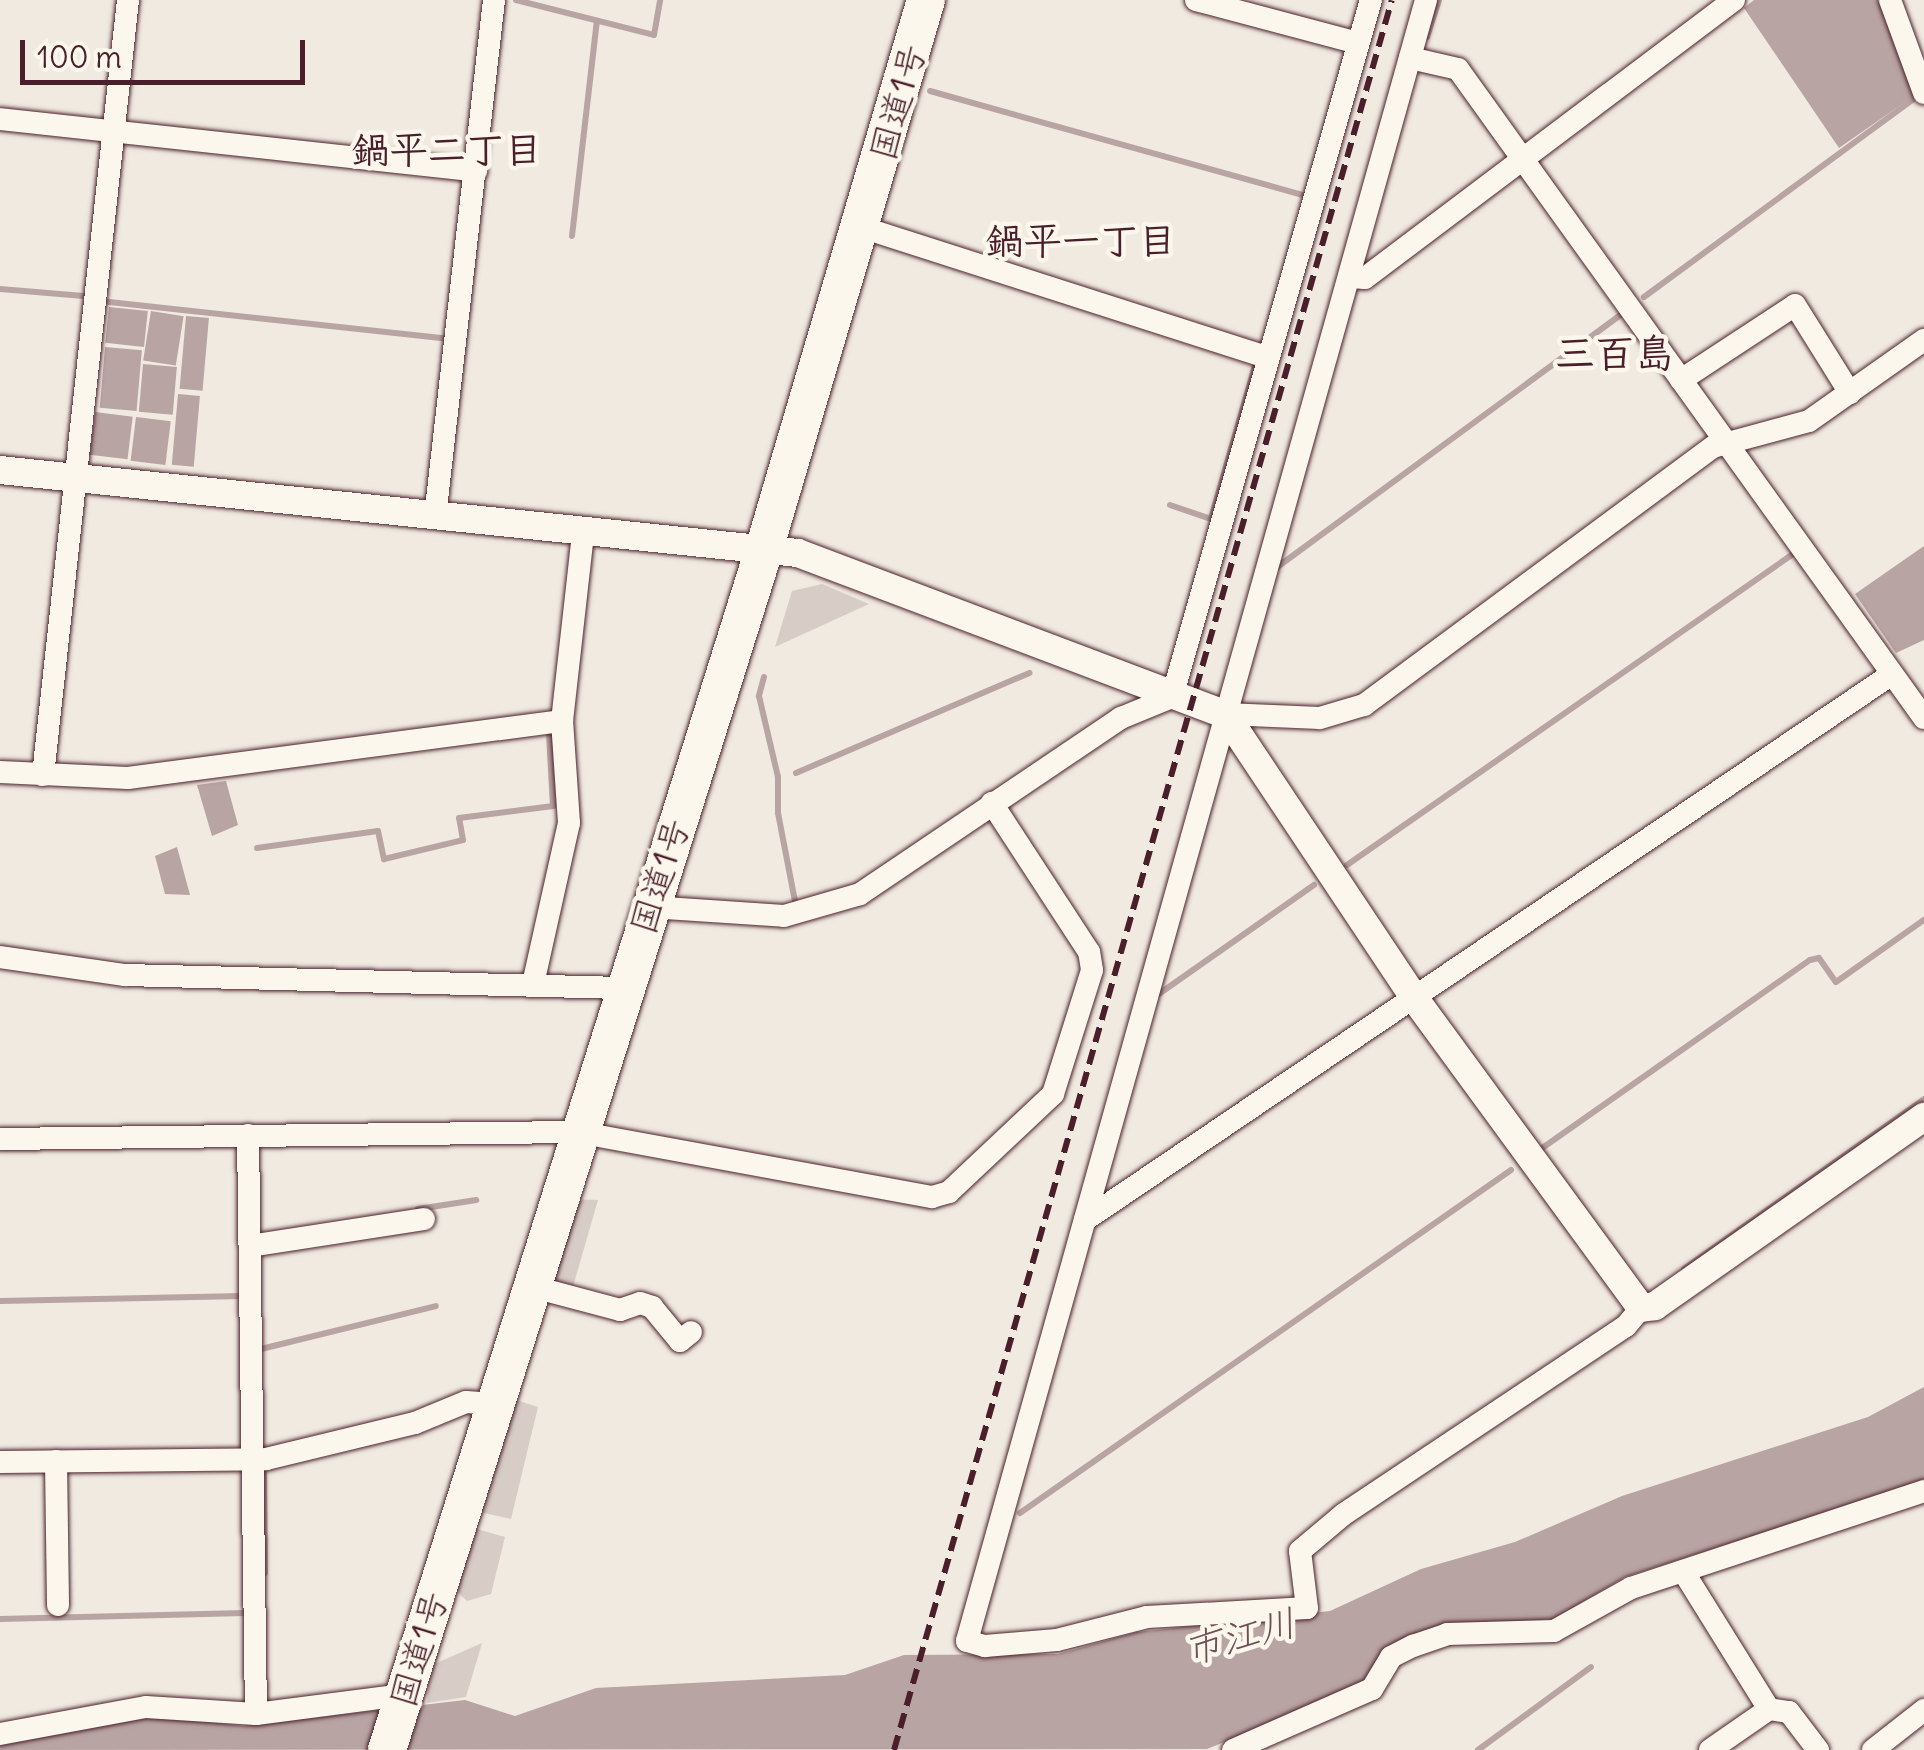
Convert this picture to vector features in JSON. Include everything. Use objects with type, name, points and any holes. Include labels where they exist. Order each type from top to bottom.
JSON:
[{"type":"highway","name":"国道1号","points":[[387,1750],[621,988],[763,553],[926,0]]},
{"type":"street","points":[[43,775],[128,0]]},
{"type":"street","points":[[436,517],[494,0]]},
{"type":"street","points":[[1196,0],[1358,43]]},
{"type":"street","points":[[1172,697],[1370,0]]},
{"type":"street","points":[[1426,0],[967,1641],[985,1646],[1057,1640],[1147,1617],[1307,1608],[1300,1552],[1344,1514],[1626,1326],[1641,1308],[1655,1306],[1924,1116]]},
{"type":"street","points":[[1350,276],[1364,278],[1734,0]]},
{"type":"street","points":[[1890,0],[1924,93]]},
{"type":"street","points":[[1410,58],[1458,69],[1924,718]]},
{"type":"street","points":[[0,118],[476,171]]},
{"type":"street","points":[[860,227],[1267,357]]},
{"type":"street","points":[[1681,380],[1795,305],[1850,393]]},
{"type":"street","points":[[0,470],[763,553],[798,553],[1225,714],[1320,718],[1364,704],[1726,442],[1809,421],[1924,340]]},
{"type":"street","points":[[533,984],[569,823],[562,721],[583,534]]},
{"type":"street","points":[[1084,1220],[1892,674]]},
{"type":"street","points":[[650,907],[784,916],[820,910],[910,863],[992,803],[1121,718],[1172,697]]},
{"type":"street","points":[[1225,714],[1415,999],[1641,1308]]},
{"type":"street","points":[[0,772],[128,778],[562,721]]},
{"type":"street","points":[[0,1139],[577,1132],[932,1197],[949,1192],[1053,1094],[1092,970],[1089,952],[992,803]]},
{"type":"street","points":[[0,957],[163,976],[621,988]]},
{"type":"street","points":[[248,1135],[256,1714]]},
{"type":"street","points":[[250,1246],[424,1219]]},
{"type":"street","points":[[530,1286],[620,1310],[640,1303],[652,1307],[680,1341],[691,1332]]},
{"type":"street","points":[[0,1462],[252,1458],[416,1423],[466,1402],[495,1404]]},
{"type":"street","points":[[56,1461],[58,1605]]},
{"type":"street","points":[[1233,1750],[1372,1689],[1391,1657],[1412,1646],[1446,1634],[1554,1631],[1631,1588],[1924,1492]]},
{"type":"street","points":[[1683,1571],[1769,1709]]},
{"type":"street","points":[[0,1734],[146,1706],[256,1714],[402,1695]]},
{"type":"street","points":[[1710,1750],[1769,1709],[1789,1712],[1818,1750]]},
{"type":"street","points":[[1882,1748],[1924,1710]]},
{"type":"shaded area","points":[[822,584],[869,604],[775,647],[792,591]]},
{"type":"shaded area","points":[[571,1199],[598,1200],[572,1290],[554,1282],[551,1269]]},
{"type":"shaded area","points":[[510,1398],[538,1407],[511,1519],[475,1511]]},
{"type":"shaded area","points":[[470,1527],[505,1537],[491,1594],[467,1601],[454,1589]]},
{"type":"shaded area","points":[[482,1643],[466,1697],[427,1703],[430,1666]]},
{"type":"water","points":[[1754,0],[1878,0],[1915,95],[1839,148],[1744,8]]},
{"type":"water","points":[[109,307],[148,311],[144,347],[105,343]]},
{"type":"water","points":[[151,311],[184,316],[176,366],[143,360]]},
{"type":"water","points":[[186,316],[209,318],[203,391],[180,389]]},
{"type":"water","points":[[105,347],[142,350],[137,411],[100,408]]},
{"type":"water","points":[[143,364],[177,367],[173,415],[139,412]]},
{"type":"water","points":[[178,394],[200,396],[194,467],[172,465]]},
{"type":"water","points":[[95,412],[133,417],[127,459],[90,455]]},
{"type":"water","points":[[136,417],[171,421],[165,465],[131,461]]},
{"type":"water","points":[[1924,546],[1924,640],[1896,653],[1855,594]]},
{"type":"water","points":[[226,781],[238,825],[212,836],[197,785]]},
{"type":"water","points":[[177,847],[190,895],[165,894],[155,856]]},
{"type":"water","name":"市江川","points":[[1924,1387],[1924,1481],[1625,1577],[1553,1619],[1436,1628],[1356,1689],[1207,1749],[0,1750],[0,1744],[159,1716],[243,1726],[465,1700],[515,1716],[596,1688],[845,1675],[904,1655],[1058,1654],[1137,1632],[1330,1611],[1421,1569],[1515,1542],[1622,1496],[1868,1417]]},
{"type":"waterway","points":[[516,0],[654,35],[660,0]]},
{"type":"waterway","points":[[1427,37],[1439,0]]},
{"type":"waterway","points":[[572,236],[597,21]]},
{"type":"waterway","points":[[930,91],[1306,196]]},
{"type":"waterway","points":[[1644,297],[1915,98]]},
{"type":"waterway","points":[[0,289],[84,296]]},
{"type":"waterway","points":[[109,302],[448,339]]},
{"type":"waterway","points":[[1276,568],[1620,315]]},
{"type":"waterway","points":[[1212,515],[1256,363]]},
{"type":"waterway","points":[[1170,505],[1211,519]]},
{"type":"waterway","points":[[1347,865],[1793,554]]},
{"type":"waterway","points":[[796,773],[1029,673]]},
{"type":"waterway","points":[[764,677],[759,696],[778,777],[778,813],[795,901]]},
{"type":"waterway","points":[[257,848],[378,831],[384,859],[463,840],[459,818],[553,806],[549,735]]},
{"type":"waterway","points":[[1156,996],[1314,885]]},
{"type":"waterway","points":[[1538,1151],[1810,960],[1819,958],[1836,982],[1924,920]]},
{"type":"waterway","points":[[1684,1269],[1924,1099]]},
{"type":"waterway","points":[[1020,1513],[1511,1170]]},
{"type":"waterway","points":[[418,1209],[476,1200]]},
{"type":"waterway","points":[[0,1301],[243,1296]]},
{"type":"waterway","points":[[261,1349],[436,1306]]},
{"type":"waterway","points":[[264,1474],[265,1573]]},
{"type":"waterway","points":[[0,1619],[245,1613]]},
{"type":"waterway","points":[[1478,1750],[1591,1667]]},
{"type":"railway","points":[[894,1750],[1392,0]]},
{"type":"district","name":"鍋平二丁目","points":[[447,150]]},
{"type":"district","name":"鍋平一丁目","points":[[1081,241]]},
{"type":"district","name":"三百島","points":[[1615,353]]}]
